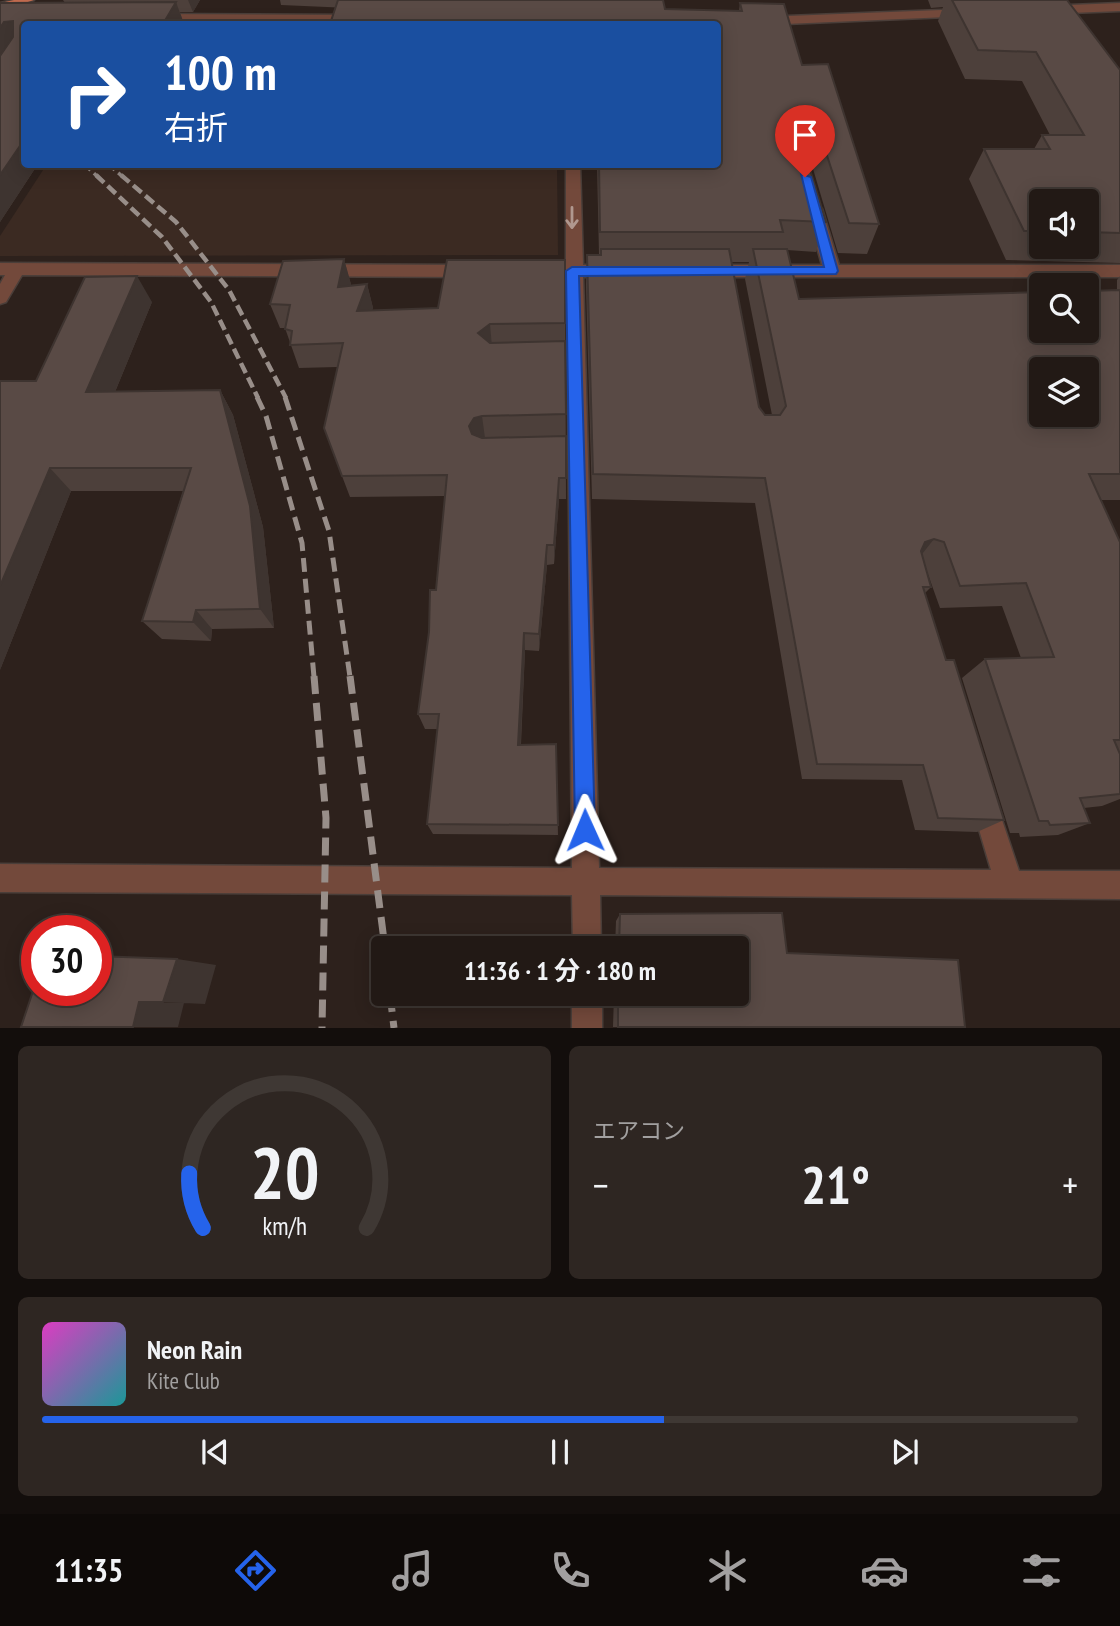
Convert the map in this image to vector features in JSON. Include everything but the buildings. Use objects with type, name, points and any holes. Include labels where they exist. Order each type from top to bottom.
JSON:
[{"type":"main road","points":[[0,6],[28,0]]},
{"type":"street","points":[[249,0],[249,18]]},
{"type":"street","points":[[1030,10],[1120,7]]},
{"type":"street","points":[[742,21],[978,12]]},
{"type":"street","points":[[0,17],[24,17]]},
{"type":"street","points":[[142,18],[370,19]]},
{"type":"street","points":[[573,168],[572,271],[567,355],[587,936]]},
{"type":"street","points":[[809,193],[832,271]]},
{"type":"street","points":[[0,298],[8,269],[489,271]]},
{"type":"street","points":[[517,271],[626,271]]},
{"type":"street","points":[[693,271],[735,278],[832,271],[1120,271]]},
{"type":"street","points":[[978,781],[1009,884]]},
{"type":"street","points":[[0,878],[1120,885]]},
{"type":"street","points":[[587,1006],[587,1027]]},
{"type":"shaded area","points":[[44,168],[557,168],[558,255],[0,256],[0,236]]},
{"type":"railway","points":[[88,168],[98,177]]},
{"type":"railway","points":[[113,168],[123,177]]},
{"type":"railway","points":[[96,175],[162,237],[211,302],[258,398]]},
{"type":"railway","points":[[121,175],[176,222],[229,290],[286,398]]},
{"type":"railway","points":[[257,397],[266,416],[302,543],[314,677]]},
{"type":"railway","points":[[285,397],[329,531],[350,677]]},
{"type":"railway","points":[[314,676],[326,818],[322,1028]]},
{"type":"railway","points":[[350,676],[383,936]]},
{"type":"railway","points":[[391,1006],[394,1028]]},
{"type":"route","points":[[585,830],[572,271],[832,271],[805,177]]}]
